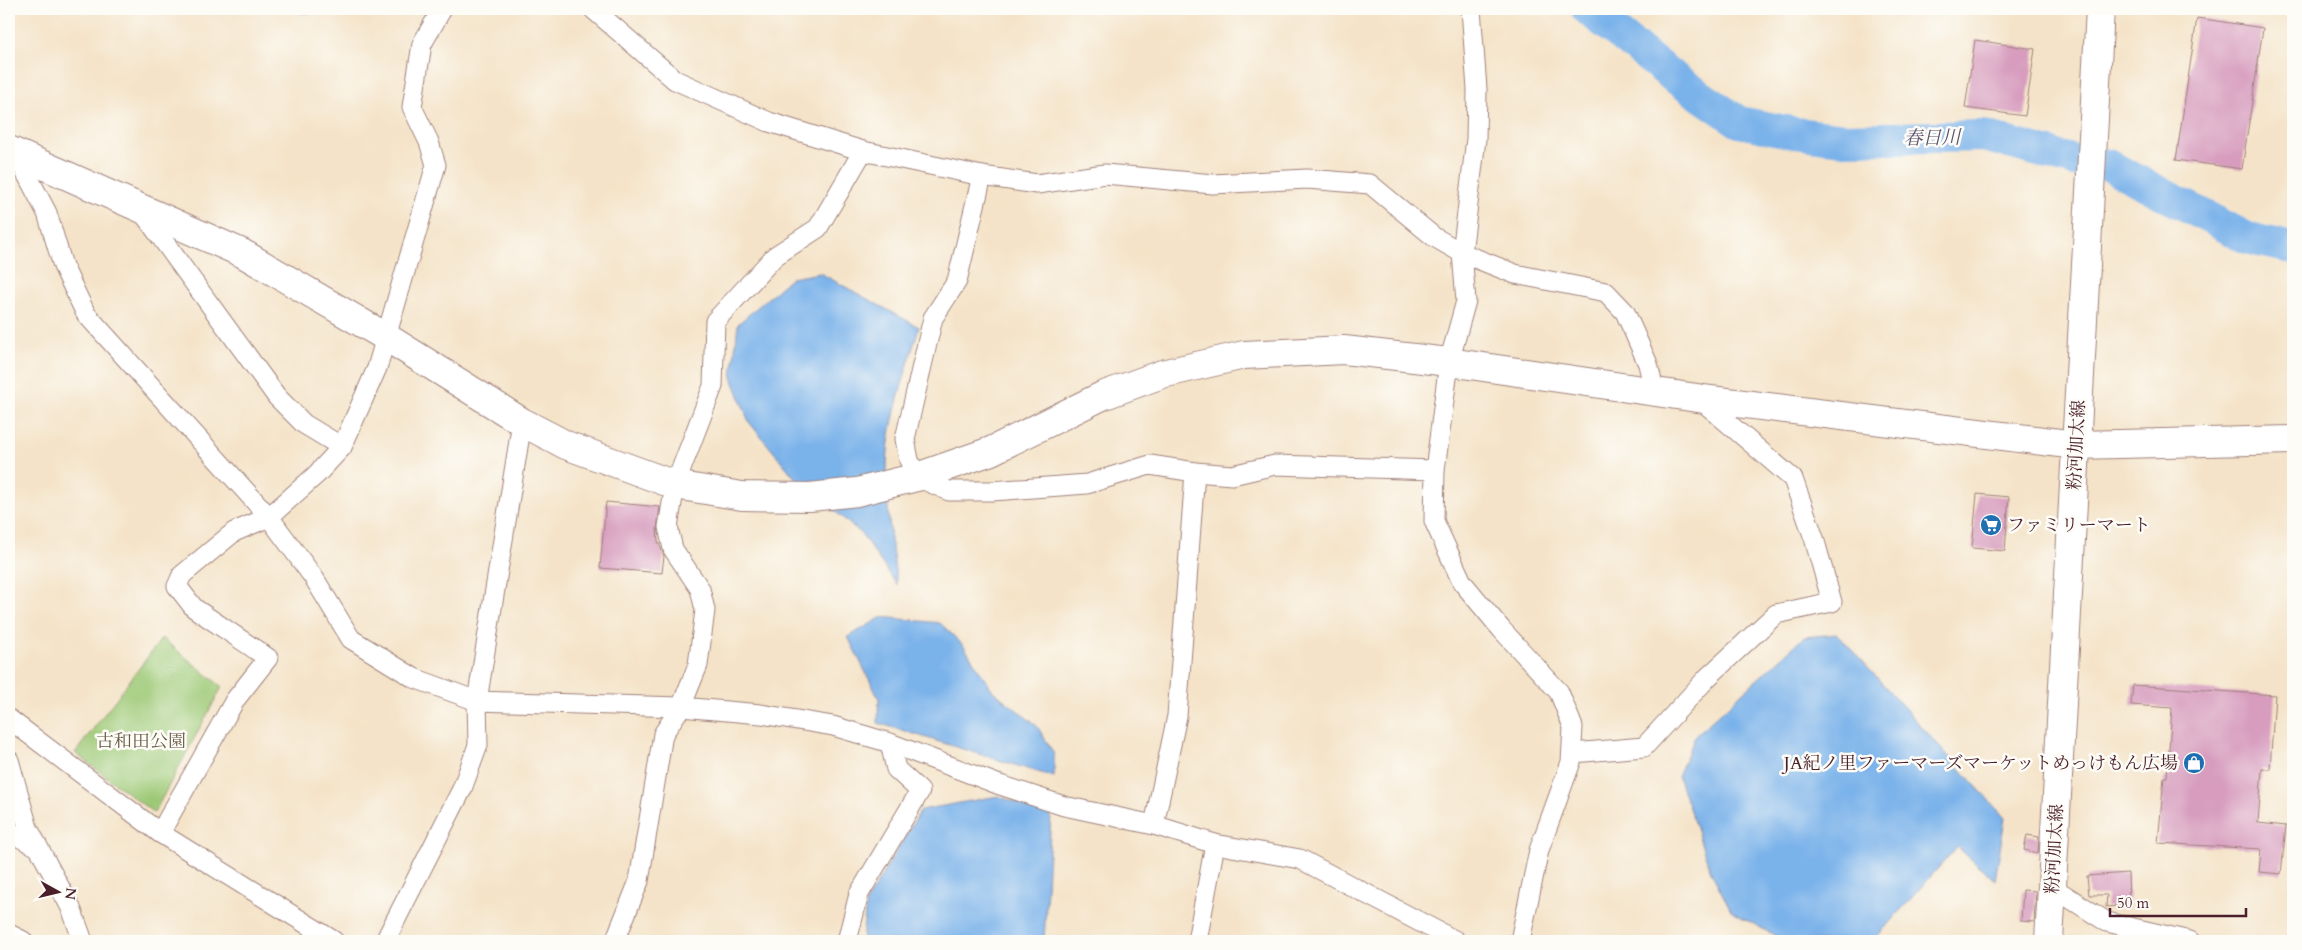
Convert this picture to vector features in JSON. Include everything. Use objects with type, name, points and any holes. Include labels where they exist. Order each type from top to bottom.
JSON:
[{"type":"street","points":[[160,833],[235,700],[268,658],[194,608],[177,586],[182,575],[234,532],[269,517],[317,474],[342,447],[374,376],[436,165],[429,142],[412,107],[422,44],[442,9]]},
{"type":"street","points":[[594,9],[675,80],[769,122],[863,151],[982,176],[1037,184],[1105,174],[1213,184],[1307,178],[1370,184],[1434,237],[1462,253],[1515,274],[1606,292],[1625,312],[1648,364],[1654,390]]},
{"type":"street","points":[[1471,9],[1477,89],[1476,139],[1462,253],[1466,302],[1449,362],[1435,470],[1434,521],[1462,582],[1502,630],[1559,692],[1573,727],[1573,753],[1539,850],[1520,941]]},
{"type":"street","name":"粉河加太線","points":[[2049,941],[2100,9]]},
{"type":"street","points":[[12,151],[242,253],[386,337],[522,422],[566,444],[675,485],[742,496],[810,497],[857,492],[917,477],[991,451],[1102,396],[1162,374],[1244,355],[1344,350],[1449,362],[1654,390],[1704,399],[2076,445],[2293,440]]},
{"type":"street","points":[[12,151],[47,213],[63,266],[86,314],[269,517],[314,578],[351,639],[414,678],[477,701],[681,707],[761,714],[833,726],[890,743],[997,784],[1064,806],[1154,825],[1215,844],[1300,859],[1456,941]]},
{"type":"street","points":[[615,941],[639,881],[663,734],[681,707],[698,665],[705,610],[700,589],[673,549],[668,527],[675,485],[713,386],[715,321],[775,256],[818,228],[863,151]]},
{"type":"street","points":[[982,176],[957,281],[933,318],[905,439],[909,460],[917,477],[949,491],[992,491],[1087,484],[1150,465],[1195,472],[1232,475],[1275,464],[1435,470]]},
{"type":"street","points":[[139,208],[277,397],[304,424],[342,447]]},
{"type":"street","points":[[1573,753],[1644,747],[1708,677],[1776,614],[1832,602],[1814,538],[1792,479],[1708,406],[1704,399]]},
{"type":"street","points":[[385,941],[462,789],[478,745],[477,701],[522,422]]},
{"type":"street","points":[[1154,825],[1177,716],[1195,472]]},
{"type":"street","points":[[9,720],[160,833],[334,941]]},
{"type":"street","points":[[847,941],[859,894],[920,791],[896,769],[890,743]]},
{"type":"street","points":[[9,760],[28,828],[72,908],[83,941]]},
{"type":"street","points":[[9,832],[38,847]]},
{"type":"street","points":[[1196,941],[1215,844]]},
{"type":"street","points":[[2052,887],[2107,922],[2190,941]]},
{"type":"street","points":[[9,934],[23,941]]},
{"type":"green space","name":"古和田公園","points":[[162,638],[222,687],[154,813],[75,753]]},
{"type":"water","points":[[820,273],[919,327],[892,424],[887,464],[888,504],[897,585],[861,533],[796,479],[749,422],[732,377],[738,324],[791,278]]},
{"type":"water","points":[[882,617],[940,623],[963,645],[993,691],[1037,726],[1054,754],[1054,777],[878,723],[879,699],[848,637]]},
{"type":"water","points":[[1837,634],[2005,818],[1995,880],[1957,847],[1873,941],[1785,941],[1732,912],[1711,872],[1678,776],[1695,736],[1804,637]]},
{"type":"water","points":[[998,796],[1051,815],[1044,941],[862,941],[866,902],[921,810]]},
{"type":"building","points":[[2197,18],[2263,28],[2242,169],[2176,160]]},
{"type":"building","points":[[1975,40],[2035,49],[2025,116],[1965,108]]},
{"type":"building","points":[[1977,494],[2009,497],[2005,551],[1972,548]]},
{"type":"building","points":[[606,502],[660,507],[657,529],[658,541],[664,556],[662,573],[600,568]]},
{"type":"building","points":[[2133,685],[2275,695],[2270,769],[2262,769],[2258,823],[2286,826],[2281,874],[2259,872],[2261,849],[2158,843],[2164,777],[2167,777],[2172,708],[2131,705]]},
{"type":"building","points":[[2027,835],[2039,837],[2038,853],[2024,850]]},
{"type":"building","points":[[2128,873],[2129,905],[2106,907],[2107,895],[2089,895],[2087,876]]},
{"type":"building","points":[[2023,890],[2036,891],[2034,922],[2021,921]]},
{"type":"waterway","points":[[291,9],[305,11],[394,9]]},
{"type":"waterway","name":"春日川","points":[[1587,9],[1672,76],[1739,122],[1795,133],[1843,139],[1984,136],[2075,161],[2108,165],[2247,238],[2293,248]]},
{"type":"place","name":"ファミリーマート","points":[[1991,525]]},
{"type":"place","name":"JA紀ノ里ファーマーズマーケットめっけもん広場","points":[[2194,763]]}]
